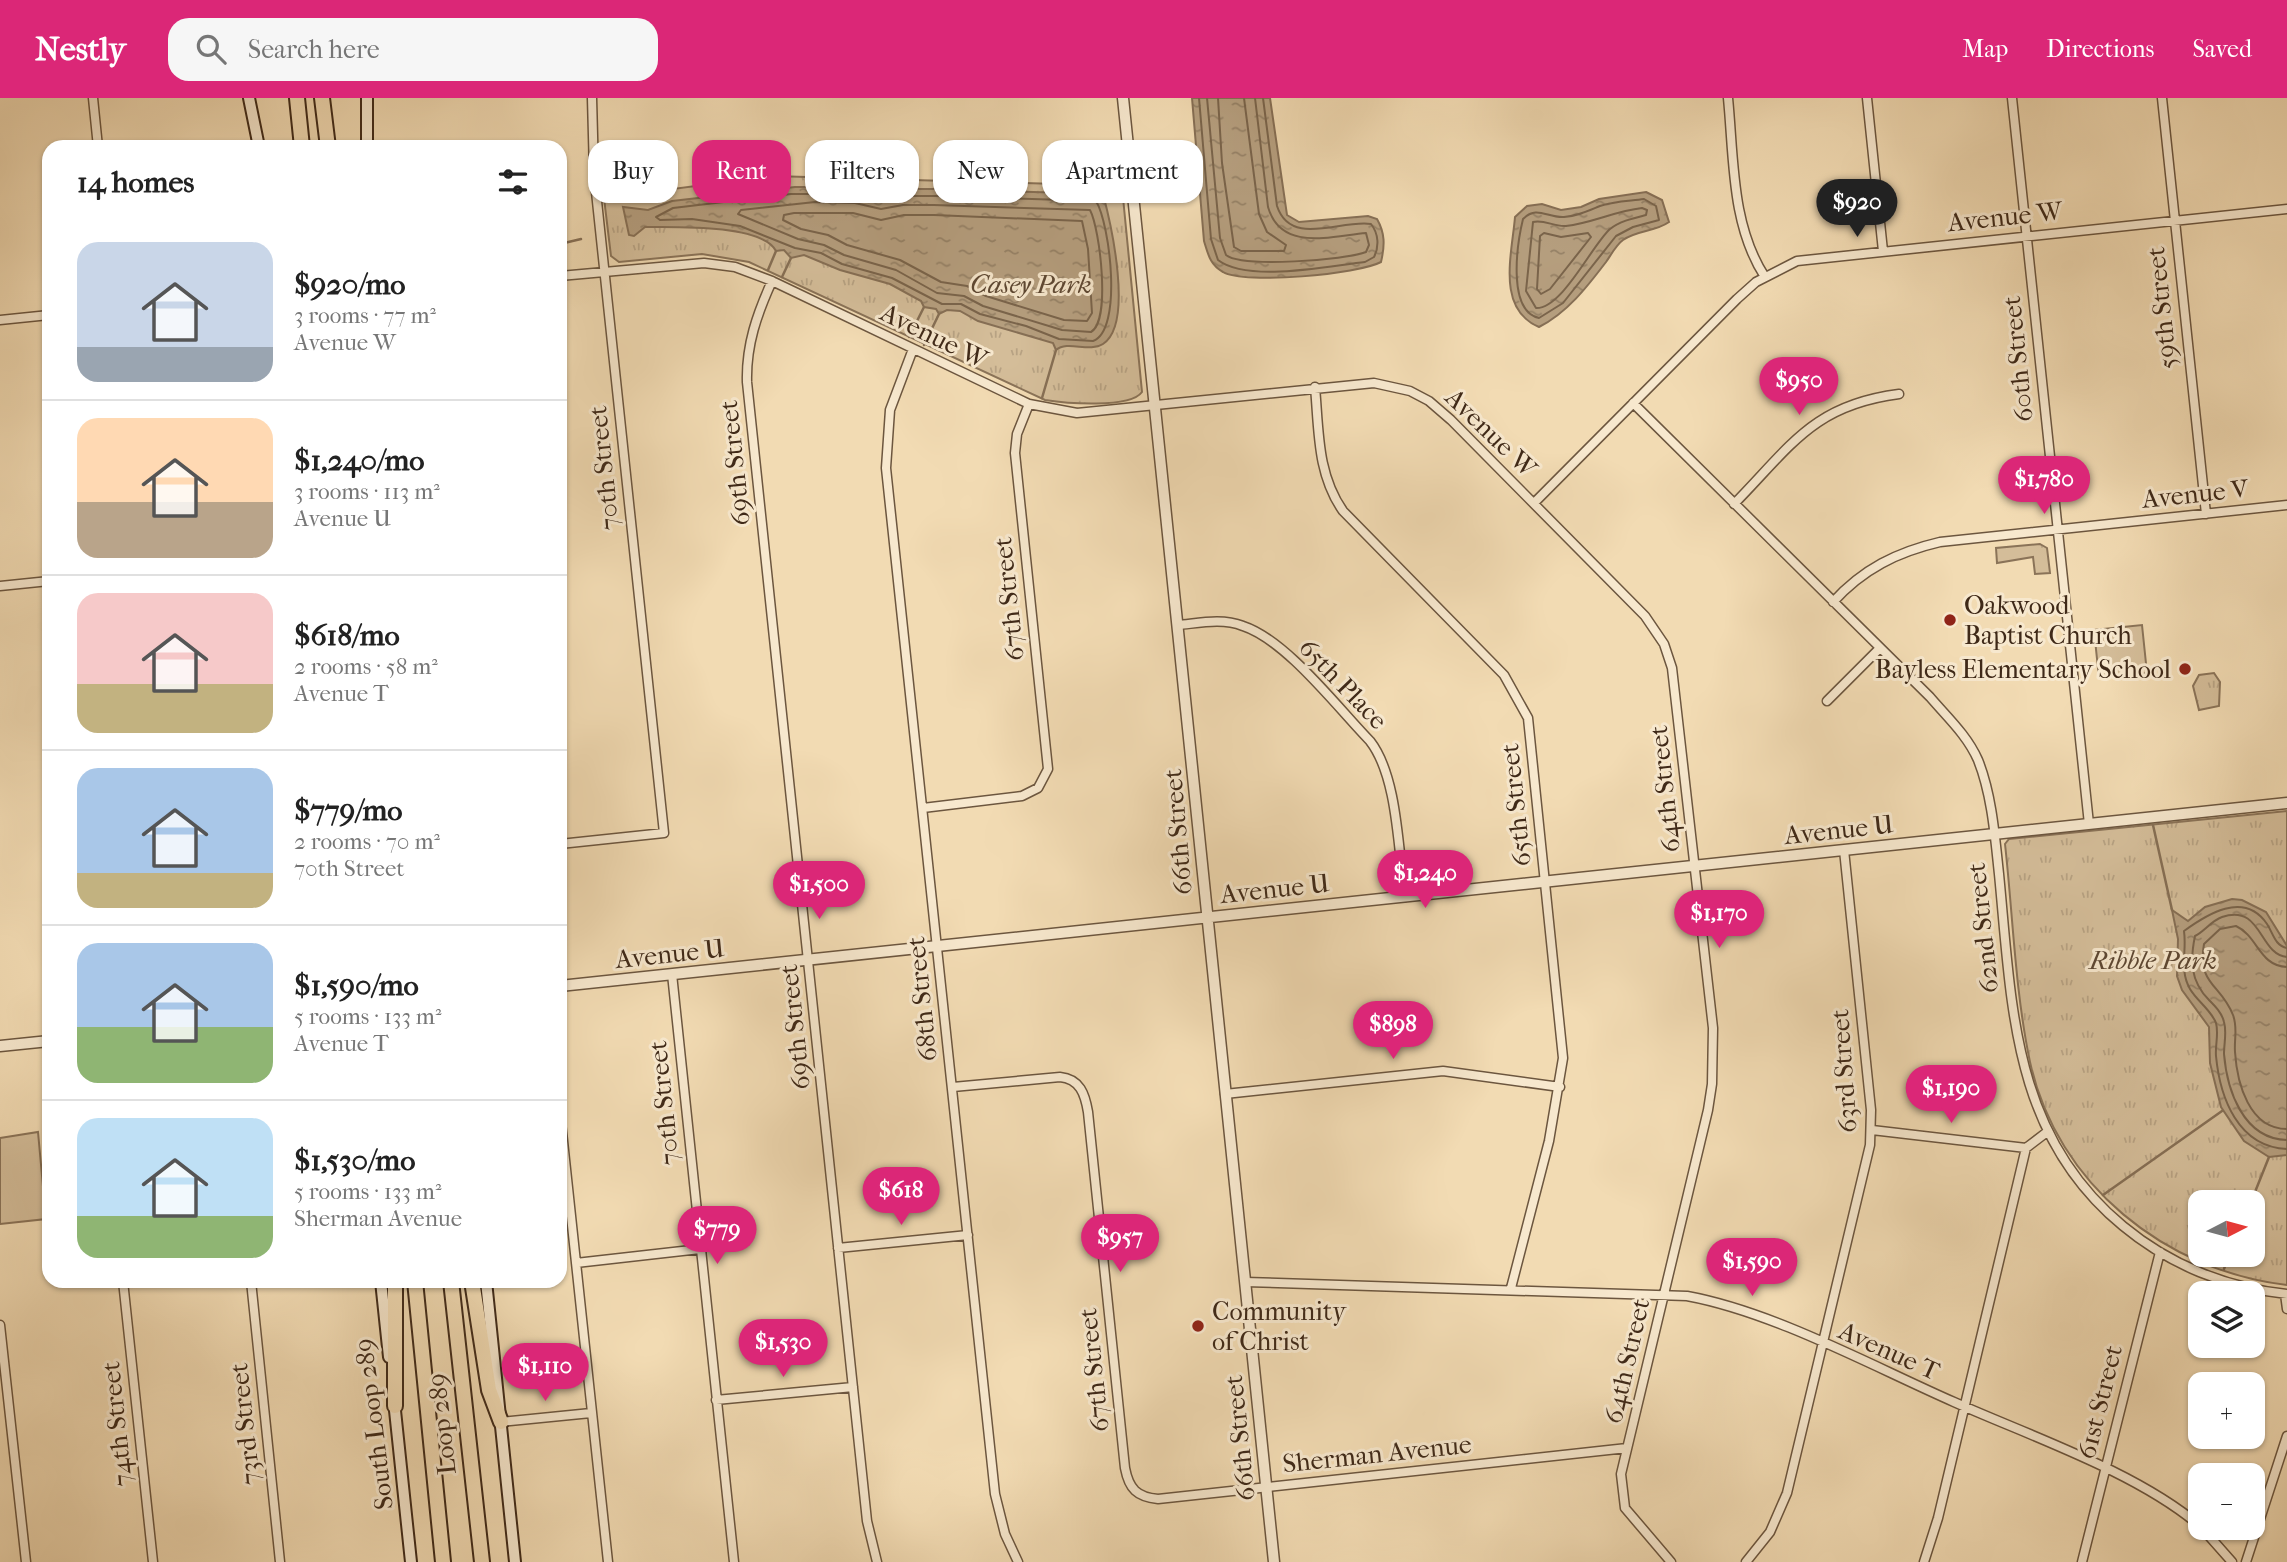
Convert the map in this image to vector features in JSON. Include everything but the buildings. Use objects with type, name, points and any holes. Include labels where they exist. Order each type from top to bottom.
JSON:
[{"type":"highway","points":[[297,98],[301,140]]},
{"type":"highway","points":[[322,98],[327,140]]},
{"type":"highway","points":[[394,1288],[395,1406]]},
{"type":"highway","name":"Loop 289","points":[[416,1288],[443,1562]]},
{"type":"highway","name":"Loop 289","points":[[453,1288],[482,1562]]},
{"type":"highway","points":[[473,1288],[489,1390],[501,1422]]},
{"type":"main road","points":[[249,98],[258,140]]},
{"type":"main road","points":[[367,98],[368,140]]},
{"type":"main road","name":"South Loop 289","points":[[382,1288],[411,1562]]},
{"type":"main road","points":[[487,1288],[516,1562]]},
{"type":"street","points":[[93,98],[97,140]]},
{"type":"street","name":"70th Street","points":[[567,843],[664,833],[594,173],[592,98]]},
{"type":"street","name":"66th Street","points":[[1123,98],[1274,1562]]},
{"type":"street","points":[[1728,98],[1742,229],[1751,254],[1765,277]]},
{"type":"street","points":[[1867,98],[1883,251]]},
{"type":"street","name":"60th Street","points":[[2012,98],[2088,824]]},
{"type":"street","name":"59th Street","points":[[2162,98],[2206,514]]},
{"type":"street","name":"Avenue W","points":[[567,275],[724,264],[772,281],[1029,404],[1077,413],[1315,387],[1384,384],[1410,391],[1429,401],[1534,503],[1737,299],[1765,277],[1797,261],[2287,209]]},
{"type":"street","name":"69th Street","points":[[772,281],[754,323],[747,356],[747,382],[867,1521],[877,1562]]},
{"type":"street","points":[[0,320],[42,316]]},
{"type":"street","name":"68th Street","points":[[912,349],[893,397],[885,450],[995,1494],[1003,1527],[1018,1562]]},
{"type":"street","name":"65th Street","points":[[1315,387],[1321,458],[1325,480],[1332,496],[1343,511],[1496,666],[1519,698],[1528,718],[1563,1058],[1560,1087],[1511,1288]]},
{"type":"street","points":[[1734,504],[1821,418],[1852,403],[1899,394]]},
{"type":"street","name":"62nd Street","points":[[1633,403],[1880,648],[1962,733],[1977,759],[1988,793],[1994,834],[2019,1050],[2032,1098],[2066,1164],[2095,1199],[2135,1236],[2160,1252],[2223,1282],[2286,1294]]},
{"type":"street","name":"67th Street","points":[[923,808],[1015,798],[1038,788],[1045,778],[1048,759],[1015,453],[1017,434],[1029,404]]},
{"type":"street","name":"64th Street","points":[[1534,503],[1645,616],[1664,644],[1674,682],[1713,1028],[1712,1084],[1621,1474],[1625,1508],[1671,1562]]},
{"type":"street","name":"Avenue V","points":[[1833,602],[1863,574],[1908,550],[1940,542],[2287,505]]},
{"type":"street","points":[[0,586],[42,582]]},
{"type":"street","name":"65th Place","points":[[1178,625],[1219,621],[1241,625],[1261,634],[1283,650],[1370,741],[1379,755],[1390,789],[1405,897]]},
{"type":"street","points":[[1828,701],[1880,648]]},
{"type":"street","name":"Avenue U","points":[[567,985],[2287,803]]},
{"type":"street","name":"63rd Street","points":[[1746,1562],[1770,1532],[1787,1493],[1872,1130],[1844,850]]},
{"type":"street","name":"70th Street","points":[[671,974],[734,1562]]},
{"type":"street","points":[[0,1046],[42,1042]]},
{"type":"street","points":[[1225,1094],[1443,1071],[1560,1087]]},
{"type":"street","name":"67th Street","points":[[953,1087],[1051,1077],[1073,1081],[1083,1090],[1088,1112],[1125,1468],[1134,1491]]},
{"type":"street","points":[[1872,1130],[2026,1148]]},
{"type":"street","points":[[1924,1562],[1938,1518],[2026,1148],[2048,1132]]},
{"type":"street","points":[[567,1179],[608,1562]]},
{"type":"street","points":[[838,1248],[968,1235]]},
{"type":"street","points":[[576,1263],[700,1249]]},
{"type":"street","name":"61st Street","points":[[2082,1562],[2160,1252]]},
{"type":"street","name":"Avenue T","points":[[1245,1282],[1511,1288],[1664,1295],[1713,1301],[1823,1345],[2104,1469],[2162,1496],[2188,1517]]},
{"type":"street","name":"74th Street","points":[[124,1288],[153,1562]]},
{"type":"street","name":"73rd Street","points":[[252,1288],[280,1562]]},
{"type":"street","points":[[2286,1294],[2287,1309]]},
{"type":"street","points":[[0,1325],[26,1562]]},
{"type":"street","points":[[716,1400],[853,1387]]},
{"type":"street","points":[[501,1422],[592,1413]]},
{"type":"street","points":[[0,1430],[11,1429]]},
{"type":"street","points":[[2246,1562],[2287,1436]]},
{"type":"street","name":"Sherman Avenue","points":[[1134,1491],[1147,1498],[1158,1499],[1627,1448]]},
{"type":"street","name":"Avenue T","points":[[2213,1540],[2232,1562]]},
{"type":"green space","name":"Casey Park","points":[[791,177],[805,177],[805,203],[919,203],[919,180],[933,181],[933,203],[1028,203],[1028,183],[1042,184],[1042,203],[1124,203],[1142,392],[1124,401],[1111,403],[1045,400],[749,262],[702,254],[619,262],[611,256],[605,203],[678,203],[678,188],[692,186],[692,203],[791,203]]},
{"type":"green space","points":[[2040,544],[2047,548],[2050,573],[2035,574],[2033,557],[1997,563],[1996,548]]},
{"type":"green space","points":[[2142,625],[2147,673],[2099,678],[2094,630]]},
{"type":"green space","points":[[2214,673],[2220,682],[2219,706],[2199,710],[2193,686],[2199,675]]},
{"type":"green space","name":"Ribble Park","points":[[2287,811],[2287,1285],[2242,1276],[2215,1267],[2265,1267],[2265,1190],[2188,1190],[2188,1256],[2160,1241],[2123,1214],[2091,1183],[2065,1147],[2044,1106],[2030,1062],[2018,981],[2005,844],[2009,839]]},
{"type":"green space","points":[[38,1132],[42,1219],[0,1224],[0,1138]]},
{"type":"water","points":[[1192,98],[1270,98],[1287,215],[1299,222],[1368,216],[1377,219],[1383,239],[1381,262],[1327,274],[1277,278],[1235,276],[1223,272],[1210,259],[1204,241],[1201,203],[1203,203],[1203,140],[1196,140]]},
{"type":"water","points":[[791,187],[805,187],[805,203],[919,203],[919,189],[933,189],[933,203],[1028,203],[1028,192],[1042,192],[1042,203],[1105,203],[1118,273],[1117,316],[1112,333],[1103,344],[1097,346],[1066,346],[1056,350],[1053,343],[978,321],[960,311],[947,310],[939,314],[936,309],[924,307],[921,301],[890,284],[840,270],[804,255],[791,258],[784,250],[776,251],[768,242],[754,236],[716,229],[675,227],[645,227],[634,236],[629,235],[623,207],[648,210],[667,203],[692,199],[692,203],[791,203]]},
{"type":"water","points":[[1646,192],[1662,200],[1669,222],[1658,228],[1634,234],[1620,242],[1584,290],[1549,321],[1539,327],[1526,319],[1517,307],[1510,279],[1515,217],[1527,206],[1542,204],[1561,210],[1581,207],[1599,199]]},
{"type":"water","points":[[2232,899],[2242,900],[2266,912],[2287,946],[2287,1155],[2269,1157],[2244,1141],[2221,1107],[2210,1063],[2209,1027],[2182,990],[2177,976],[2178,939],[2172,910],[2188,921],[2205,907]]},
{"type":"waterway","points":[[567,242],[581,239]]},
{"type":"waterway","points":[[768,270],[776,251]]},
{"type":"waterway","points":[[782,277],[791,258]]},
{"type":"waterway","points":[[909,337],[924,307]]},
{"type":"waterway","points":[[924,345],[939,314]]},
{"type":"waterway","points":[[1042,398],[1056,350]]},
{"type":"waterway","points":[[2153,825],[2172,910]]},
{"type":"waterway","points":[[2103,1195],[2222,1111]]},
{"type":"waterway","points":[[2256,1190],[2269,1157]]},
{"type":"place","name":"Oakwood Baptist Church","points":[[1950,620]]},
{"type":"place","name":"Bayless Elementary School","points":[[2185,669]]},
{"type":"place","name":"Community of Christ","points":[[1198,1326]]}]
